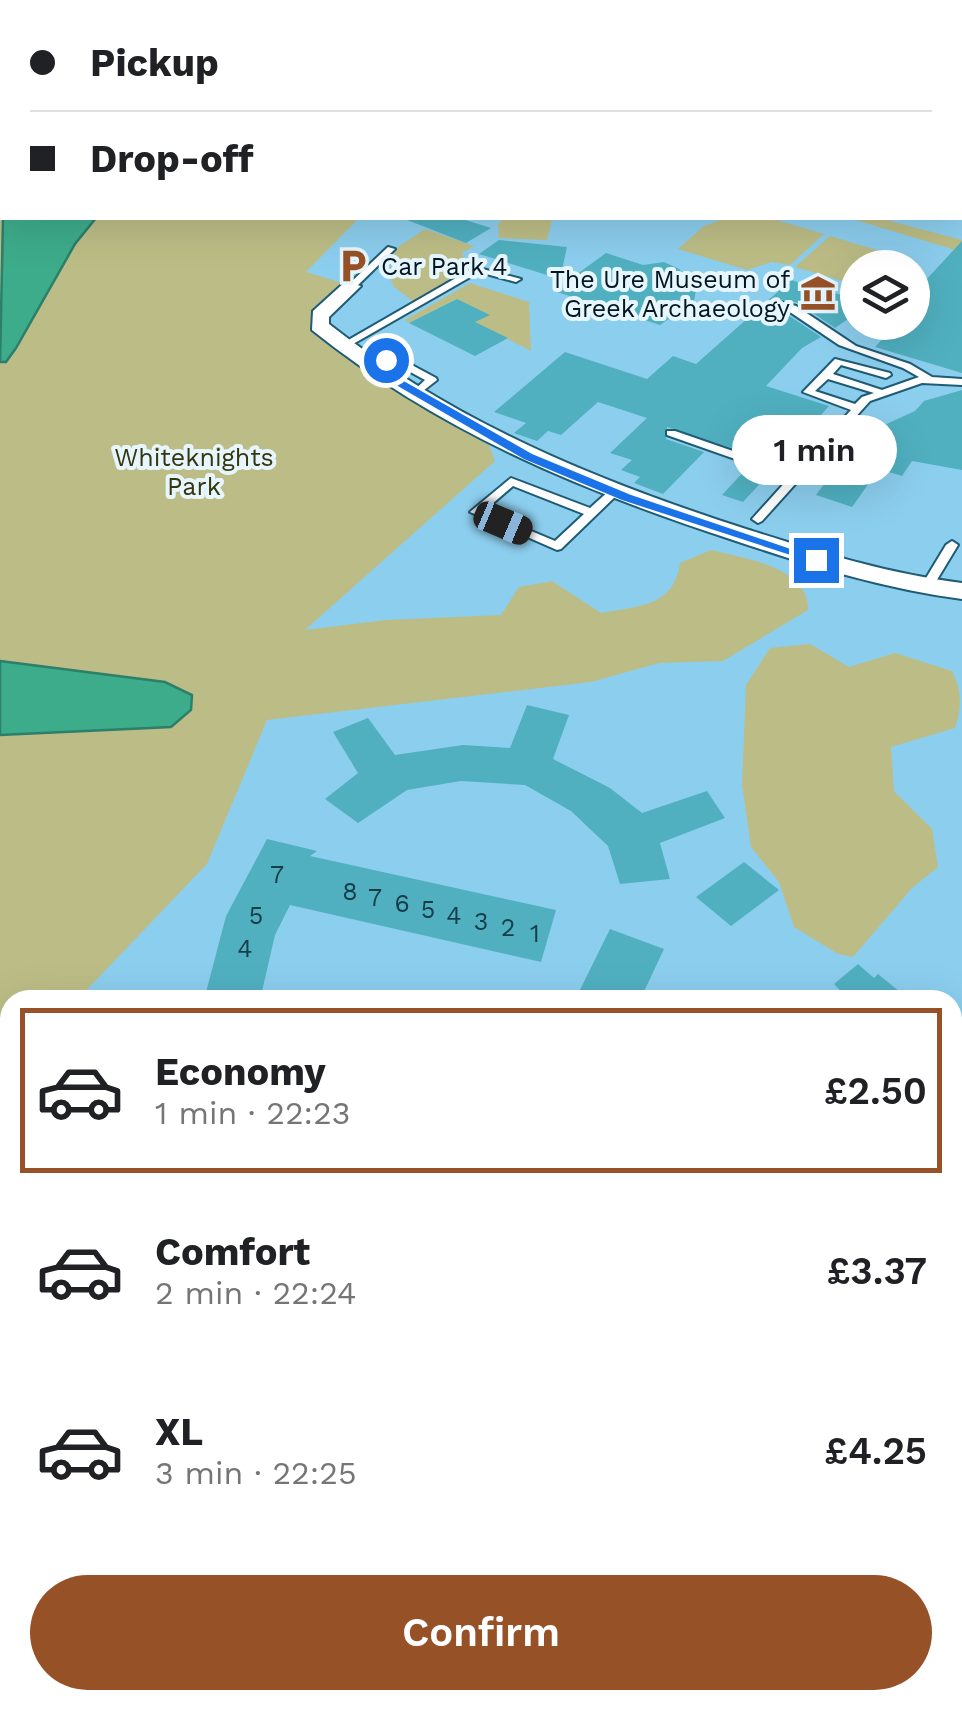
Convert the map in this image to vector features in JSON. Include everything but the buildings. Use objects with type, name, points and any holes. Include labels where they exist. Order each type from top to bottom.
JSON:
[{"type":"street","points":[[352,286],[320,315],[320,326],[370,367],[414,395],[528,457],[614,492],[853,571],[926,588],[962,591]]},
{"type":"lane","points":[[352,286],[391,249]]},
{"type":"lane","points":[[343,346],[478,269],[516,279]]},
{"type":"lane","points":[[784,304],[814,318],[843,343],[906,362],[928,379]]},
{"type":"lane","points":[[856,408],[808,392],[839,361],[886,375]]},
{"type":"lane","points":[[826,375],[878,391]]},
{"type":"lane","points":[[758,519],[856,408],[878,391],[928,379],[962,382]]},
{"type":"lane","points":[[670,433],[794,476]]},
{"type":"lane","points":[[592,513],[511,481],[476,512],[557,546],[592,513],[614,492]]},
{"type":"lane","points":[[926,588],[952,545]]},
{"type":"shaded area","points":[[0,220],[962,220],[962,990],[0,990]]},
{"type":"shaded area","points":[[3,220],[94,220],[75,244],[16,348],[6,362],[0,362]]},
{"type":"shaded area","points":[[0,661],[165,682],[192,695],[191,710],[171,727],[0,735]]},
{"type":"green space","name":"Whiteknights Park","points":[[0,220],[357,220],[306,272],[352,286],[320,326],[488,442],[495,461],[305,630],[386,620],[501,615],[519,587],[552,581],[601,613],[628,608],[662,596],[676,577],[680,563],[711,550],[756,561],[787,574],[806,595],[808,610],[723,661],[659,663],[591,682],[267,720],[207,864],[87,990],[0,990]]},
{"type":"green space","points":[[502,220],[552,220],[547,240],[499,238],[498,224]]},
{"type":"green space","points":[[720,220],[777,220],[824,234],[790,265],[772,262],[747,270],[678,249],[704,226]]},
{"type":"green space","points":[[856,220],[887,220],[962,240],[962,252]]},
{"type":"green space","points":[[425,229],[474,246],[462,253],[467,273],[414,302],[394,287],[387,271],[398,261],[392,251]]},
{"type":"green space","points":[[830,236],[876,250],[840,250],[840,280],[795,267]]},
{"type":"green space","points":[[470,283],[529,302],[531,351],[484,327],[462,329],[489,315],[457,299],[409,323],[405,320]]},
{"type":"green space","points":[[810,644],[849,667],[895,653],[952,671],[959,692],[955,728],[891,747],[894,791],[932,829],[938,867],[912,888],[853,957],[838,954],[794,927],[779,882],[751,847],[742,785],[746,685],[770,648]]},
{"type":"place","name":"Car Park 4","points":[[353,266]]},
{"type":"place","name":"The Ure Museum of Greek Archaeology","points":[[818,293]]},
{"type":"route","points":[[386,360],[370,367],[528,457],[626,497],[816,560]]}]
